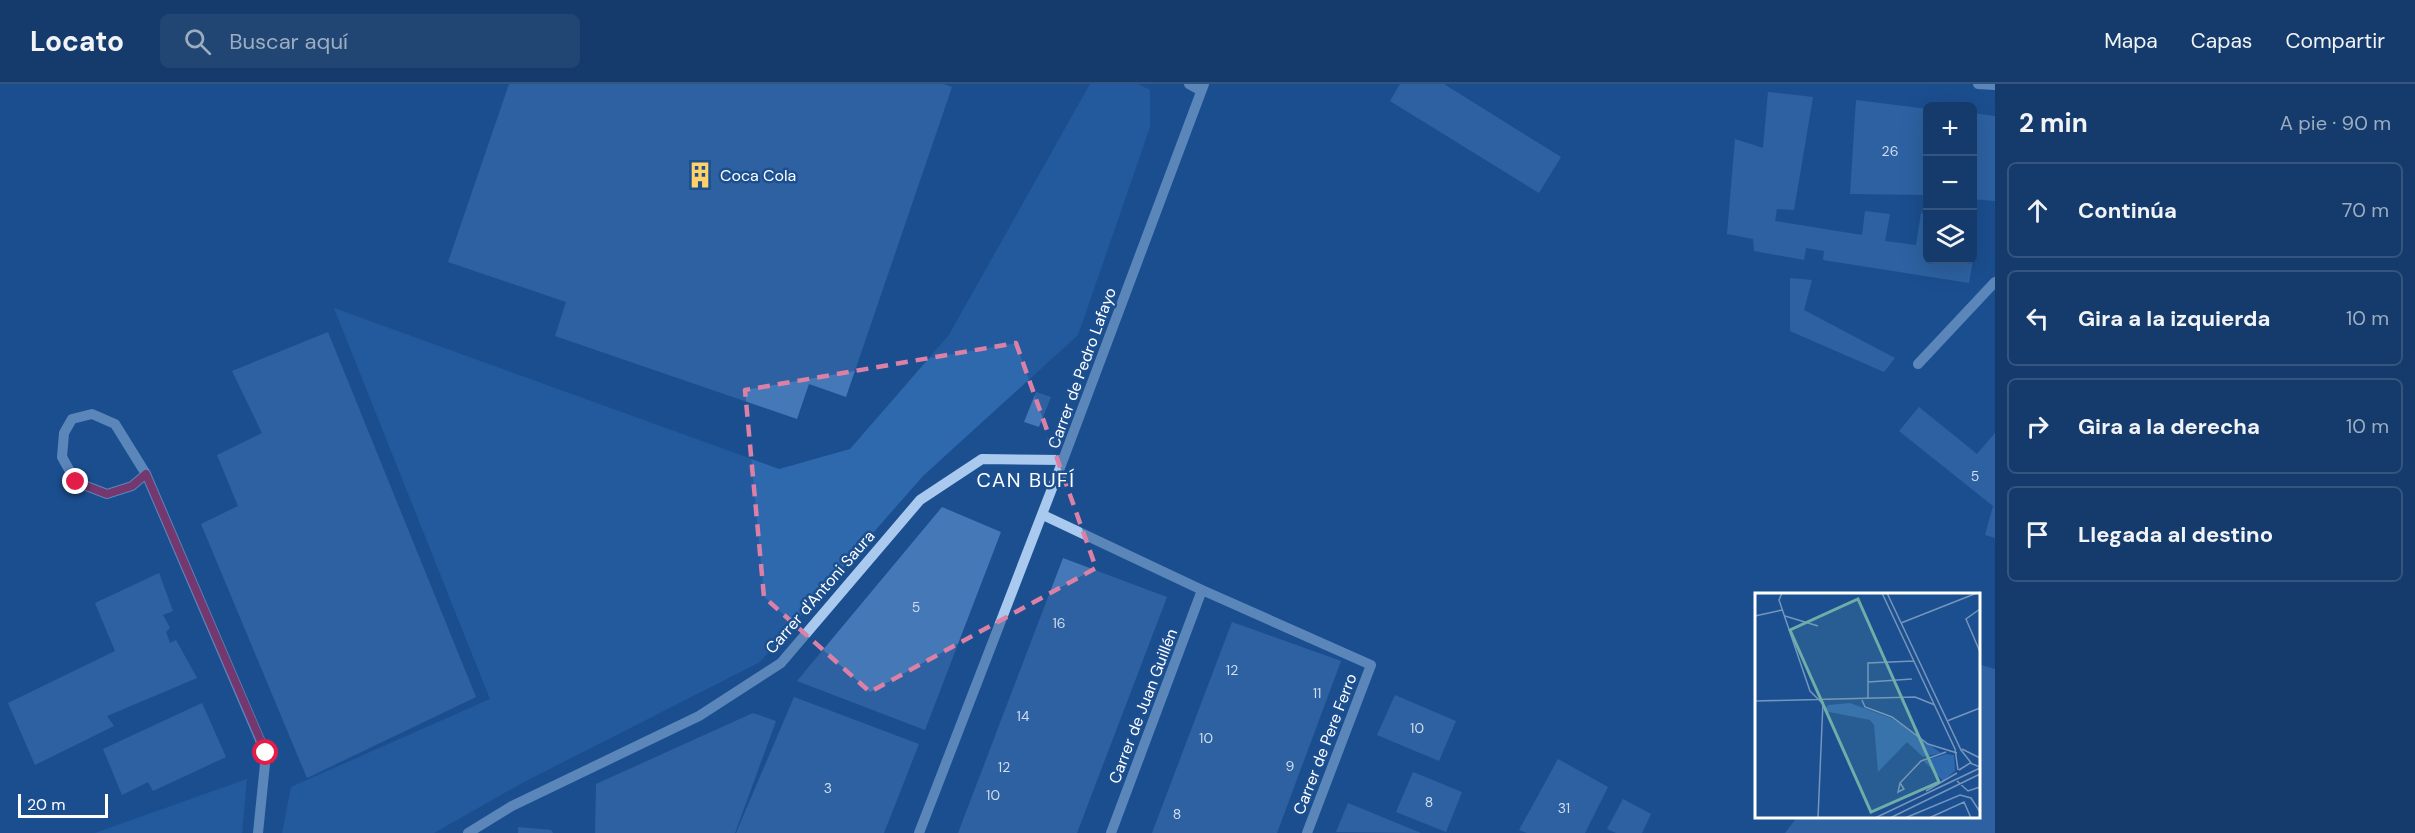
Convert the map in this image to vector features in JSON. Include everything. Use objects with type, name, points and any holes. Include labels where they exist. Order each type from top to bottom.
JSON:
[{"type":"street","points":[[1189,84],[1204,86]]},
{"type":"street","points":[[1978,84],[1995,85]]},
{"type":"street","name":"Carrer de Pedro Lafayo","points":[[920,833],[1064,460],[1204,86]]},
{"type":"street","points":[[1918,364],[1995,282]]},
{"type":"street","points":[[146,474],[132,486],[107,494],[76,482],[62,457],[64,434],[72,419],[92,414],[115,424],[146,474],[266,753],[258,833]]},
{"type":"street","name":"Carrer d'Antoni Saura","points":[[468,833],[512,806],[699,716],[781,663],[920,500],[982,459],[1064,460]]},
{"type":"street","points":[[1043,514],[1202,590]]},
{"type":"street","name":"Carrer de Pere Ferro","points":[[1202,590],[1371,665],[1307,833]]},
{"type":"street","name":"Carrer de Juan Guillén","points":[[1111,833],[1202,590]]},
{"type":"highlighted area","points":[[1016,343],[1096,568],[870,692],[764,597],[745,390]]},
{"type":"shaded area","points":[[1090,84],[1138,84],[1150,90],[1150,127],[1078,335],[923,476],[760,662],[522,783],[434,833],[282,833],[291,787],[490,699],[334,308],[779,469],[850,449],[949,335]]},
{"type":"shaded area","points":[[247,779],[242,833],[95,833]]},
{"type":"building","name":"Coca Cola","points":[[509,84],[943,84],[952,87],[846,397],[809,384],[797,419],[555,336],[566,302],[448,262]]},
{"type":"building","points":[[1400,84],[1444,84],[1561,157],[1539,193],[1390,101]]},
{"type":"building","points":[[1768,92],[1813,97],[1794,210],[1777,209],[1775,221],[1862,235],[1865,211],[1890,214],[1885,241],[1916,245],[1921,213],[1923,213],[1923,264],[1972,264],[1969,283],[1823,260],[1824,251],[1806,248],[1804,260],[1754,251],[1753,239],[1727,234],[1735,139],[1763,148]]},
{"type":"building","points":[[1856,100],[1923,108],[1923,195],[1850,194]]},
{"type":"building","points":[[1977,114],[1995,116],[1995,201],[1977,199]]},
{"type":"building","points":[[1790,278],[1812,280],[1804,310],[1895,358],[1884,372],[1790,331]]},
{"type":"building","points":[[328,332],[476,697],[307,778],[201,524],[238,506],[217,455],[262,433],[232,371]]},
{"type":"building","points":[[1036,392],[1051,397],[1039,427],[1024,422]]},
{"type":"building","points":[[1919,407],[1977,454],[1995,433],[1995,538],[1985,535],[1993,506],[1899,431]]},
{"type":"building","points":[[942,507],[1001,532],[925,730],[797,681]]},
{"type":"building","points":[[1063,558],[1167,597],[1077,833],[958,833]]},
{"type":"building","points":[[159,573],[173,611],[163,615],[170,628],[166,632],[170,643],[176,640],[197,678],[107,716],[114,726],[35,765],[8,703],[115,651],[95,603]]},
{"type":"building","points":[[1232,622],[1341,661],[1277,833],[1152,833]]},
{"type":"building","points":[[1980,665],[1995,669],[1995,833],[1785,833],[1796,818],[1980,818]]},
{"type":"building","points":[[1395,695],[1456,721],[1439,761],[1377,735]]},
{"type":"building","points":[[794,697],[919,744],[884,833],[736,833]]},
{"type":"building","points":[[202,703],[226,757],[153,791],[148,782],[122,795],[103,749]]},
{"type":"building","points":[[753,713],[776,721],[735,833],[595,833],[596,784]]},
{"type":"building","points":[[1558,759],[1608,787],[1585,833],[1527,833],[1519,830]]},
{"type":"building","points":[[1413,772],[1462,792],[1446,832],[1396,812]]},
{"type":"building","points":[[1623,799],[1651,814],[1642,833],[1616,833],[1607,829]]},
{"type":"building","points":[[1348,803],[1421,833],[1336,832]]},
{"type":"building","points":[[518,827],[551,830],[553,833],[518,833]]},
{"type":"place","name":"Coca Cola","points":[[700,175]]},
{"type":"district","name":"CAN BUFÍ","points":[[1026,480]]},
{"type":"route","points":[[76,482],[107,494],[132,486],[146,474],[266,753]]}]
